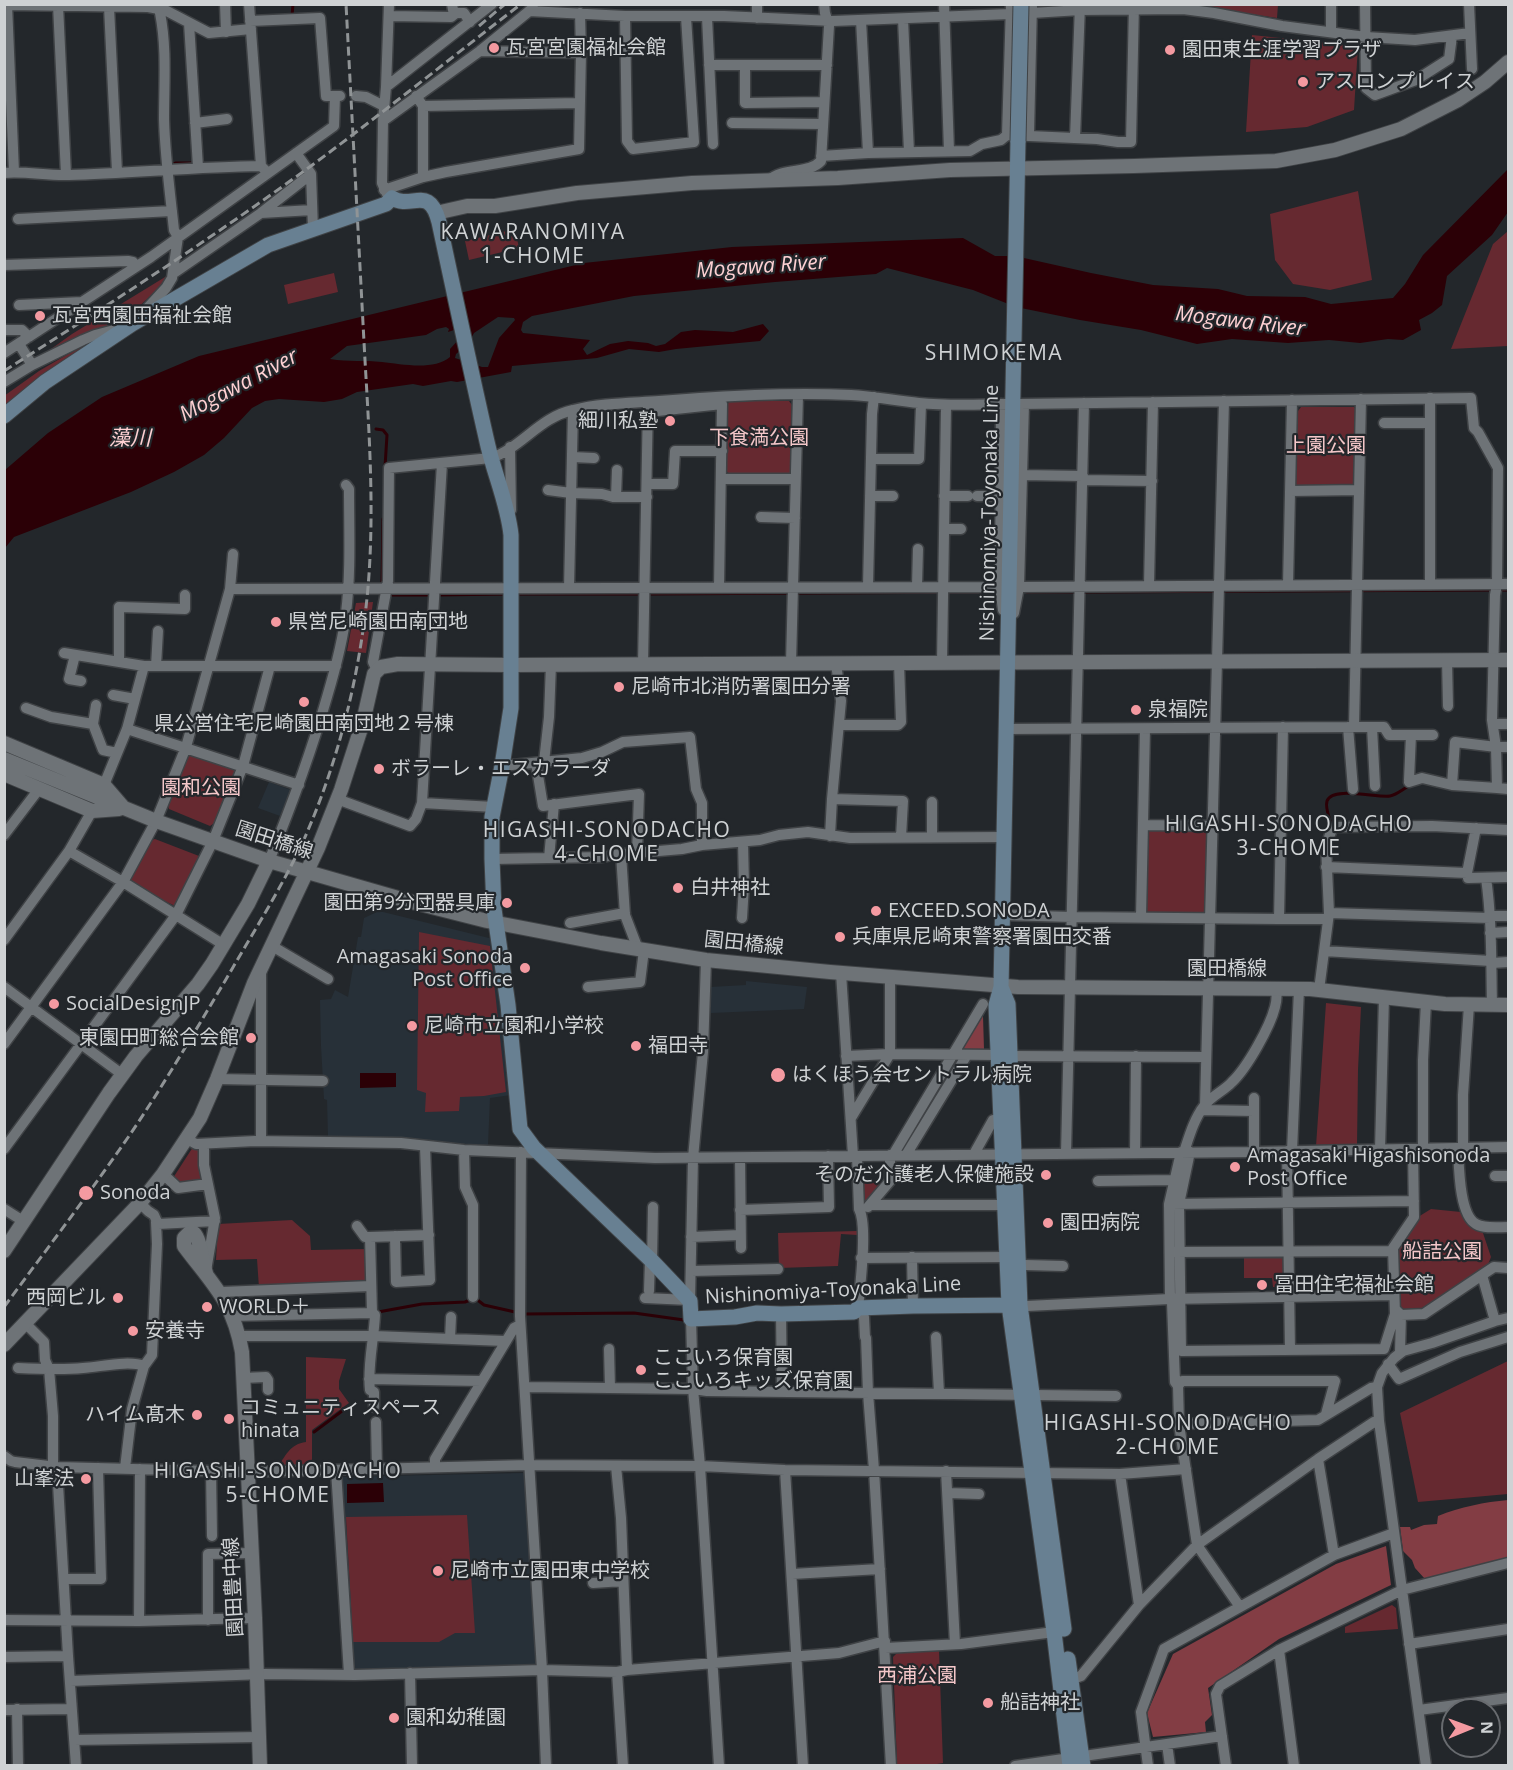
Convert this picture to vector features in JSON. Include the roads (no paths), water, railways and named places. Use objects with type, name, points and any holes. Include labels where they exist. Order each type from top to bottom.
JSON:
[{"type":"main road","name":"Nishinomiya-Toyonaka Line","points":[[1021,8],[1013,375],[1016,473],[1008,643],[1001,987],[1008,1004],[1001,1118],[1007,1154],[1004,1205],[1007,1257],[1037,1473],[1054,1632],[1076,1761]]},
{"type":"main road","points":[[4,416],[45,382],[129,326],[268,245],[386,204],[388,194],[400,202],[421,200],[431,205],[438,218]]},
{"type":"main road","name":"Nishinomiya-Toyonaka Line","points":[[438,218],[478,402],[511,535],[510,721],[492,817],[492,859],[520,1129],[538,1152],[651,1260],[690,1301],[691,1319],[735,1317],[757,1313],[854,1312],[858,1308],[1014,1305]]},
{"type":"main road","name":"Nishinomiya-Toyonaka Line","points":[[1004,1055],[1014,1305]]},
{"type":"main road","name":"Nishinomiya-Toyonaka Line","points":[[1037,1473],[1071,1680],[1076,1761]]},
{"type":"street","points":[[225,4],[226,32]]},
{"type":"street","points":[[249,4],[264,170]]},
{"type":"street","points":[[4,353],[136,267],[264,170],[296,153],[335,125],[339,96],[326,96],[319,4]]},
{"type":"street","points":[[386,87],[492,4]]},
{"type":"street","points":[[757,4],[757,18]]},
{"type":"street","points":[[768,181],[780,172],[816,166],[821,160],[829,26],[824,4]]},
{"type":"street","points":[[944,4],[949,152]]},
{"type":"street","points":[[1330,32],[1331,4]]},
{"type":"street","points":[[1365,4],[1366,88],[1375,95],[1416,80],[1449,60],[1452,36]]},
{"type":"street","points":[[1469,4],[1472,69]]},
{"type":"street","points":[[58,5],[66,175]]},
{"type":"street","points":[[264,170],[198,167],[66,175],[9,173],[6,7],[80,5],[160,7],[209,33],[226,32],[251,25],[320,18]]},
{"type":"street","points":[[109,7],[117,172]]},
{"type":"street","points":[[4,382],[32,365],[95,335],[129,326],[166,288],[172,278],[178,237],[174,230],[164,122],[164,57],[160,7]]},
{"type":"street","points":[[1075,138],[1080,7]]},
{"type":"street","points":[[383,121],[419,101],[533,8],[625,16],[724,16],[827,20],[944,17],[1021,8],[1183,9],[1282,26],[1366,37],[1415,40],[1470,33]]},
{"type":"street","points":[[821,156],[970,151],[982,144],[1018,137],[1131,142],[1134,8]]},
{"type":"street","points":[[470,22],[464,14],[454,9],[451,17],[389,10],[382,183],[388,194],[423,177],[579,149],[580,13]]},
{"type":"street","points":[[625,16],[627,141],[633,149],[694,142],[686,17]]},
{"type":"street","points":[[707,17],[713,144]]},
{"type":"street","points":[[903,19],[909,152]]},
{"type":"street","points":[[861,20],[868,153]]},
{"type":"street","points":[[189,23],[198,167]]},
{"type":"street","points":[[480,51],[581,53]]},
{"type":"street","points":[[438,218],[467,206],[495,206],[577,193],[692,183],[838,178],[950,170],[1017,173],[1276,161],[1335,150],[1401,129],[1458,100],[1509,62]]},
{"type":"street","points":[[710,65],[827,65]]},
{"type":"street","points":[[745,65],[745,103],[825,102]]},
{"type":"street","points":[[356,96],[366,97],[384,106]]},
{"type":"street","points":[[419,101],[579,103]]},
{"type":"street","points":[[419,101],[423,177]]},
{"type":"street","points":[[195,123],[227,118]]},
{"type":"street","points":[[732,123],[823,124]]},
{"type":"street","points":[[296,153],[311,174],[313,229]]},
{"type":"street","points":[[174,273],[261,213],[311,174]]},
{"type":"street","points":[[261,213],[312,210]]},
{"type":"street","points":[[18,219],[172,211]]},
{"type":"street","points":[[4,265],[128,261],[133,262],[136,267]]},
{"type":"street","points":[[19,305],[83,302]]},
{"type":"street","points":[[4,330],[22,330],[29,337]]},
{"type":"street","points":[[19,344],[32,365]]},
{"type":"street","points":[[648,407],[751,395],[874,397],[921,404],[1013,406],[1471,398],[1474,428],[1503,468],[1494,660],[1493,724],[1497,788]]},
{"type":"street","points":[[791,663],[798,395]]},
{"type":"street","points":[[868,586],[874,397]]},
{"type":"street","points":[[1430,398],[1430,584]]},
{"type":"street","points":[[1353,789],[1351,727],[1355,660],[1361,399]]},
{"type":"street","points":[[1288,585],[1292,400]]},
{"type":"street","points":[[1224,401],[1209,989],[1203,1108],[1174,1180],[1178,1351],[1175,1382],[1178,1386],[1179,1424],[1197,1545],[1240,1607]]},
{"type":"street","points":[[1149,585],[1153,402]]},
{"type":"street","points":[[1066,1153],[1084,403]]},
{"type":"street","points":[[376,670],[373,662],[388,581],[389,468],[491,458],[551,418],[573,410],[600,405],[648,407],[722,404],[719,587]]},
{"type":"street","points":[[871,459],[919,459],[921,404]]},
{"type":"street","points":[[942,662],[946,405]]},
{"type":"street","points":[[1008,643],[1000,586],[1001,496],[1013,406]]},
{"type":"street","points":[[643,664],[648,407]]},
{"type":"street","points":[[569,588],[573,410]]},
{"type":"street","points":[[1384,423],[1430,423]]},
{"type":"street","points":[[510,447],[511,535]]},
{"type":"street","points":[[647,484],[674,484],[675,451],[722,451]]},
{"type":"street","points":[[572,457],[594,458]]},
{"type":"street","points":[[337,799],[410,826],[417,819],[422,803],[442,463]]},
{"type":"street","points":[[616,497],[617,470]]},
{"type":"street","points":[[1008,643],[1019,587],[1016,473],[1152,481]]},
{"type":"street","points":[[721,479],[795,479]]},
{"type":"street","points":[[4,1251],[123,1074],[198,984],[248,904],[269,861],[311,752],[336,666],[348,589],[349,489],[346,484]]},
{"type":"street","points":[[548,490],[616,497],[647,497]]},
{"type":"street","points":[[1290,491],[1359,490]]},
{"type":"street","points":[[870,496],[893,496]]},
{"type":"street","points":[[944,496],[1001,496]]},
{"type":"street","points":[[761,517],[795,518]]},
{"type":"street","points":[[944,529],[961,529]]},
{"type":"street","points":[[917,586],[918,549]]},
{"type":"street","points":[[4,1044],[123,882],[156,821],[186,747],[230,589],[233,554]]},
{"type":"street","points":[[1019,587],[1079,590],[1149,585],[1218,589],[1288,585],[1357,588],[1430,584],[1499,588]]},
{"type":"street","points":[[230,589],[348,589],[385,593],[433,593],[510,592],[569,588],[644,592],[719,587],[793,591],[868,586],[917,586],[943,590],[1000,586]]},
{"type":"street","points":[[119,662],[114,607],[185,609],[185,595]]},
{"type":"street","points":[[156,666],[158,631]]},
{"type":"street","points":[[81,681],[69,679],[69,654],[144,666],[336,666]]},
{"type":"street","points":[[1447,660],[1448,706]]},
{"type":"street","points":[[4,1345],[140,1203],[163,1174],[200,1118],[248,997],[337,799],[358,740],[371,682],[376,670],[381,666],[391,664],[1509,660]]},
{"type":"street","points":[[831,836],[841,701],[836,663]]},
{"type":"street","points":[[839,725],[898,725],[901,722],[899,663]]},
{"type":"street","points":[[551,664],[549,717],[540,762],[543,806],[639,794],[637,852]]},
{"type":"street","points":[[104,785],[127,729],[144,666]]},
{"type":"street","points":[[4,1149],[176,915],[213,841],[243,766],[270,666]]},
{"type":"street","points":[[113,695],[135,699]]},
{"type":"street","points":[[96,705],[93,724],[103,750],[117,753]]},
{"type":"street","points":[[26,708],[51,717],[76,716],[93,724]]},
{"type":"street","points":[[1493,724],[1509,724]]},
{"type":"street","points":[[1279,919],[1283,727]]},
{"type":"street","points":[[1372,727],[1375,786]]},
{"type":"street","points":[[1006,729],[1384,727],[1389,735],[1433,735]]},
{"type":"street","points":[[127,729],[299,785]]},
{"type":"street","points":[[1141,917],[1146,729]]},
{"type":"street","points":[[1411,735],[1409,781],[1422,778],[1452,785],[1509,789]]},
{"type":"street","points":[[502,766],[582,758],[623,742],[690,737],[696,789],[702,803],[702,845]]},
{"type":"street","points":[[1452,785],[1455,742],[1509,747]]},
{"type":"street","points":[[4,743],[104,785],[117,806],[92,811],[4,774]]},
{"type":"street","name":"園田橋線","points":[[4,759],[117,806],[269,861],[412,902],[497,923],[641,950],[706,960],[1001,987],[1276,988],[1319,990],[1426,1002],[1509,1005]]},
{"type":"street","points":[[4,836],[39,789]]},
{"type":"street","points":[[832,799],[903,801],[901,837]]},
{"type":"street","points":[[932,802],[932,837]]},
{"type":"street","points":[[422,803],[494,807]]},
{"type":"street","points":[[549,858],[554,804]]},
{"type":"street","points":[[4,940],[69,851],[92,811]]},
{"type":"street","points":[[1143,825],[1212,826]]},
{"type":"street","points":[[1319,990],[1329,916],[1326,846],[1331,831],[1335,827],[1432,826],[1509,830]]},
{"type":"street","points":[[1476,828],[1468,878],[1509,877]]},
{"type":"street","points":[[492,859],[603,857],[742,842],[807,832],[850,838],[1004,837]]},
{"type":"street","points":[[742,842],[744,885],[742,918]]},
{"type":"street","points":[[69,851],[224,945]]},
{"type":"street","points":[[588,987],[640,982],[641,950],[625,913],[621,854]]},
{"type":"street","points":[[1326,867],[1467,873]]},
{"type":"street","points":[[1486,878],[1490,917],[1492,1005]]},
{"type":"street","points":[[570,923],[625,913]]},
{"type":"street","points":[[1003,915],[1279,919],[1329,916],[1509,916]]},
{"type":"street","points":[[1490,933],[1509,932]]},
{"type":"street","points":[[272,946],[328,979]]},
{"type":"street","points":[[1324,951],[1509,962]]},
{"type":"street","points":[[653,1207],[647,1294],[690,1301],[693,1158],[703,1052],[706,960]]},
{"type":"street","points":[[261,969],[261,1141]]},
{"type":"street","points":[[842,973],[846,1056],[859,1209],[1004,1205]]},
{"type":"street","points":[[851,1118],[890,1054],[890,977]]},
{"type":"street","points":[[4,987],[123,1074]]},
{"type":"street","points":[[1203,1108],[1228,1087],[1242,1071],[1271,1020],[1277,1000],[1276,988]]},
{"type":"street","points":[[1290,1350],[1287,1203],[1299,989]]},
{"type":"street","points":[[1380,1149],[1384,997]]},
{"type":"street","points":[[1400,1352],[1398,1311],[1394,1295],[1393,1248],[1414,1217],[1426,1002]]},
{"type":"street","points":[[906,1155],[953,1055],[982,1004]]},
{"type":"street","points":[[1468,1005],[1460,1148],[1461,1185],[1465,1211],[1477,1225],[1509,1227]]},
{"type":"street","points":[[846,1056],[890,1054],[1205,1057]]},
{"type":"street","points":[[891,1766],[864,1317],[858,1308],[866,1210],[890,1181],[892,1155],[967,1055]]},
{"type":"street","points":[[1135,1153],[1136,1056]]},
{"type":"street","points":[[217,1079],[323,1081]]},
{"type":"street","points":[[1254,1098],[1254,1152]]},
{"type":"street","points":[[1203,1108],[1254,1111]]},
{"type":"street","points":[[974,1154],[993,1120],[1001,1118]]},
{"type":"street","points":[[187,1139],[196,1144],[261,1141],[401,1143],[464,1150],[609,1157],[693,1158],[1509,1147]]},
{"type":"street","points":[[204,1144],[204,1166],[215,1221],[206,1273]]},
{"type":"street","points":[[395,1236],[396,1282],[430,1280],[425,1147]]},
{"type":"street","points":[[464,1150],[465,1187],[473,1205],[473,1297]]},
{"type":"street","points":[[520,1152],[520,1325],[546,1766]]},
{"type":"street","points":[[1174,1204],[1185,1152]]},
{"type":"street","points":[[740,1210],[829,1207],[828,1156]]},
{"type":"street","points":[[740,1158],[741,1248]]},
{"type":"street","points":[[163,1174],[178,1188],[208,1184]]},
{"type":"street","points":[[1495,1176],[1509,1176]]},
{"type":"street","points":[[1098,1182],[1174,1180]]},
{"type":"street","points":[[1174,1204],[1414,1201]]},
{"type":"street","points":[[124,1468],[132,1409],[144,1366],[152,1355],[156,1222],[154,1215],[140,1203]]},
{"type":"street","points":[[4,1209],[23,1221]]},
{"type":"street","points":[[156,1222],[158,1224],[215,1221]]},
{"type":"street","points":[[357,1226],[365,1237],[429,1235]]},
{"type":"street","points":[[692,1237],[740,1235]]},
{"type":"street","points":[[370,1237],[372,1313],[375,1315],[376,1336],[369,1378],[370,1389],[374,1392],[374,1407]]},
{"type":"street","points":[[1174,1252],[1393,1251]]},
{"type":"street","points":[[912,1257],[913,1306]]},
{"type":"street","points":[[861,1258],[1007,1257]]},
{"type":"street","points":[[1025,1264],[1063,1266]]},
{"type":"street","points":[[1398,1311],[1424,1314],[1494,1267],[1509,1268]]},
{"type":"street","points":[[691,1271],[778,1269]]},
{"type":"street","name":"園田豊中線","points":[[206,1273],[221,1292],[239,1336],[258,1675],[260,1766]]},
{"type":"street","points":[[1482,1275],[1495,1321]]},
{"type":"street","points":[[221,1292],[371,1286]]},
{"type":"street","points":[[1014,1305],[1394,1295]]},
{"type":"street","points":[[1178,1351],[1384,1349],[1398,1311]]},
{"type":"street","points":[[232,1316],[372,1313]]},
{"type":"street","points":[[780,1314],[782,1391]]},
{"type":"street","points":[[450,1317],[450,1339]]},
{"type":"street","points":[[1426,1766],[1379,1421],[1377,1387],[1388,1364],[1400,1352],[1509,1318]]},
{"type":"street","points":[[691,1319],[693,1389],[719,1766]]},
{"type":"street","points":[[24,1323],[44,1342],[45,1360],[49,1369],[75,1766]]},
{"type":"street","points":[[435,1467],[435,1459],[481,1381],[514,1327],[520,1325]]},
{"type":"street","points":[[239,1336],[376,1336],[505,1341]]},
{"type":"street","points":[[936,1337],[939,1393]]},
{"type":"street","points":[[1388,1364],[1399,1379],[1460,1352],[1509,1337]]},
{"type":"street","points":[[609,1349],[610,1388]]},
{"type":"street","points":[[18,1368],[82,1368],[140,1364],[144,1366]]},
{"type":"street","points":[[243,1378],[266,1377],[268,1390]]},
{"type":"street","points":[[369,1378],[481,1381]]},
{"type":"street","points":[[1178,1386],[1182,1382],[1335,1381],[1326,1414]]},
{"type":"street","points":[[525,1387],[1116,1395]]},
{"type":"street","points":[[1179,1424],[1318,1420],[1371,1388],[1377,1387]]},
{"type":"street","points":[[1071,1680],[1081,1676],[1139,1605],[1197,1545],[1318,1459],[1379,1421]]},
{"type":"street","points":[[376,1422],[377,1469]]},
{"type":"street","points":[[4,1456],[15,1462],[55,1466],[248,1473],[529,1465],[1120,1474],[1186,1469]]},
{"type":"street","points":[[1318,1459],[1334,1555]]},
{"type":"street","points":[[616,1466],[623,1581],[623,1766]]},
{"type":"street","points":[[64,1580],[100,1579],[98,1468]]},
{"type":"street","points":[[139,1621],[141,1469]]},
{"type":"street","points":[[336,1470],[349,1674]]},
{"type":"street","points":[[784,1470],[803,1766]]},
{"type":"street","points":[[211,1471],[212,1536]]},
{"type":"street","points":[[946,1471],[955,1644]]},
{"type":"street","points":[[1120,1474],[1139,1605]]},
{"type":"street","points":[[948,1493],[979,1494]]},
{"type":"street","points":[[1148,1766],[1141,1712],[1164,1649],[1334,1555],[1394,1533]]},
{"type":"street","points":[[208,1620],[208,1554],[252,1553]]},
{"type":"street","points":[[1226,1766],[1217,1689],[1279,1650],[1402,1590],[1509,1563]]},
{"type":"street","points":[[792,1574],[880,1569]]},
{"type":"street","points":[[593,1583],[623,1581]]},
{"type":"street","points":[[4,1620],[139,1621],[255,1618]]},
{"type":"street","points":[[1409,1644],[1509,1629]]},
{"type":"street","points":[[70,1682],[258,1675],[542,1670],[622,1671],[839,1653],[885,1644],[955,1644],[1054,1632]]},
{"type":"street","points":[[1279,1650],[1294,1766]]},
{"type":"street","points":[[4,1657],[68,1656]]},
{"type":"street","points":[[410,1673],[412,1766]]},
{"type":"street","points":[[1419,1710],[1509,1698]]},
{"type":"street","points":[[4,1710],[71,1709]]},
{"type":"street","points":[[17,1710],[18,1766]]},
{"type":"street","points":[[1015,1766],[1076,1761],[1145,1747],[1222,1736]]},
{"type":"street","points":[[74,1740],[259,1737]]},
{"type":"street","points":[[1167,1744],[1170,1766]]},
{"type":"water","name":"藻川","points":[[1508,169],[1508,212],[1492,235],[1447,276],[1442,305],[1419,320],[1421,330],[1403,340],[1388,339],[1360,343],[1329,340],[1288,343],[1232,339],[1197,344],[1141,330],[1016,307],[973,290],[887,268],[876,274],[634,296],[532,316],[523,322],[521,330],[523,333],[590,340],[583,349],[587,355],[610,344],[628,341],[656,346],[665,344],[681,332],[695,330],[733,332],[763,324],[769,331],[760,341],[659,352],[629,349],[597,358],[512,366],[511,372],[457,382],[423,386],[413,384],[357,392],[342,399],[324,402],[279,399],[265,401],[252,408],[224,438],[204,455],[174,472],[131,492],[14,537],[5,548],[5,470],[48,433],[102,397],[199,356],[584,263],[732,247],[963,238],[995,256],[1015,256],[1153,285],[1218,289],[1247,296],[1305,297],[1331,304],[1393,298],[1405,284],[1423,255]],"holes":[[[498,317],[515,320],[499,338],[488,367],[455,358],[456,354],[468,344],[474,333]],[[446,327],[449,329],[448,332],[454,330],[460,333],[460,338],[450,349],[450,357],[435,364],[417,366],[330,359],[347,346],[426,335]]]},
{"type":"water","points":[[360,1073],[396,1073],[396,1087],[360,1088]]},
{"type":"water","points":[[383,1483],[384,1502],[347,1503],[347,1484]]},
{"type":"waterway","points":[[292,16],[293,4]]},
{"type":"waterway","points":[[171,165],[194,163]]},
{"type":"waterway","points":[[376,429],[383,430],[387,435],[385,467]]},
{"type":"waterway","points":[[382,587],[383,519]]},
{"type":"waterway","points":[[1083,592],[1493,590]]},
{"type":"waterway","points":[[1500,590],[1508,590]]},
{"type":"waterway","points":[[647,594],[992,592]]},
{"type":"waterway","points":[[1027,592],[1076,592]]},
{"type":"waterway","points":[[437,595],[506,594]]},
{"type":"waterway","points":[[515,594],[641,594]]},
{"type":"waterway","points":[[389,595],[431,595]]},
{"type":"waterway","points":[[1331,824],[1326,807],[1327,801],[1337,794],[1390,796],[1407,787]]},
{"type":"waterway","points":[[378,1315],[378,1312],[422,1304],[465,1302],[475,1298],[484,1305],[515,1312]]},
{"type":"waterway","points":[[524,1314],[634,1313],[684,1319]]},
{"type":"waterway","points":[[314,1432],[346,1408]]},
{"type":"railway","points":[[4,1307],[129,1136],[225,981],[301,846],[323,792],[341,736],[364,623],[371,518],[368,412],[346,4]]},
{"type":"railway","points":[[479,26],[505,4]]},
{"type":"railway","points":[[4,371],[239,217],[367,124],[521,4]]},
{"type":"place","name":"瓦宮宮園福祉会館","points":[[494,48]]},
{"type":"place","name":"園田東生涯学習プラザ","points":[[1170,50]]},
{"type":"place","name":"アスロンプレイス","points":[[1303,82]]},
{"type":"place","name":"瓦宮西園田福祉会館","points":[[40,316]]},
{"type":"place","name":"細川私塾","points":[[670,421]]},
{"type":"place","name":"県営尼崎園田南団地","points":[[276,622]]},
{"type":"place","name":"尼崎市北消防署園田分署","points":[[619,687]]},
{"type":"place","name":"県公営住宅尼崎園田南団地２号棟","points":[[304,702]]},
{"type":"place","name":"泉福院","points":[[1136,710]]},
{"type":"place","name":"ボラーレ・エスカラーダ","points":[[379,769]]},
{"type":"place","name":"白井神社","points":[[678,888]]},
{"type":"place","name":"園田第9分団器具庫","points":[[507,903]]},
{"type":"place","name":"EXCEED.SONODA","points":[[876,911]]},
{"type":"place","name":"兵庫県尼崎東警察署園田交番","points":[[840,937]]},
{"type":"place","name":"Amagasaki Sonoda Post Office","points":[[525,968]]},
{"type":"place","name":"SocialDesignJP","points":[[54,1004]]},
{"type":"place","name":"尼崎市立園和小学校","points":[[412,1026]]},
{"type":"place","name":"東園田町総合会館","points":[[251,1038]]},
{"type":"place","name":"福田寺","points":[[636,1046]]},
{"type":"place","name":"はくほう会セントラル病院","points":[[778,1075]]},
{"type":"place","name":"Amagasaki Higashisonoda Post Office","points":[[1235,1167]]},
{"type":"place","name":"そのだ介護老人保健施設","points":[[1046,1175]]},
{"type":"place","name":"Sonoda","points":[[86,1193]]},
{"type":"place","name":"園田病院","points":[[1048,1223]]},
{"type":"place","name":"冨田住宅福祉会館","points":[[1262,1285]]},
{"type":"place","name":"西岡ビル","points":[[118,1298]]},
{"type":"place","name":"WORLD＋","points":[[207,1307]]},
{"type":"place","name":"安養寺","points":[[133,1331]]},
{"type":"place","name":"ここいろ保育園 ここいろキッズ保育園","points":[[641,1370]]},
{"type":"place","name":"ハイム髙木","points":[[197,1415]]},
{"type":"place","name":"コミュニティスペース hinata","points":[[229,1419]]},
{"type":"place","name":"山峯法","points":[[86,1479]]},
{"type":"place","name":"尼崎市立園田東中学校","points":[[438,1571]]},
{"type":"place","name":"船詰神社","points":[[988,1703]]},
{"type":"place","name":"園和幼稚園","points":[[394,1718]]},
{"type":"district","name":"KAWARANOMIYA 1-CHOME","points":[[533,245]]},
{"type":"district","name":"SHIMOKEMA","points":[[994,354]]},
{"type":"district","name":"HIGASHI-SONODACHO 3-CHOME","points":[[1289,837]]},
{"type":"district","name":"HIGASHI-SONODACHO 4-CHOME","points":[[607,843]]},
{"type":"district","name":"HIGASHI-SONODACHO 2-CHOME","points":[[1168,1436]]},
{"type":"district","name":"HIGASHI-SONODACHO 5-CHOME","points":[[278,1484]]},
{"type":"water label","name":"Mogawa River","points":[[761,267]]},
{"type":"water label","name":"Mogawa River","points":[[1240,322]]},
{"type":"water label","name":"Mogawa River","points":[[239,386]]},
{"type":"park label","name":"下食満公園","points":[[759,438]]},
{"type":"park label","name":"上園公園","points":[[1326,446]]},
{"type":"park label","name":"園和公園","points":[[201,788]]},
{"type":"park label","name":"船詰公園","points":[[1442,1252]]},
{"type":"park label","name":"西浦公園","points":[[917,1676]]}]
